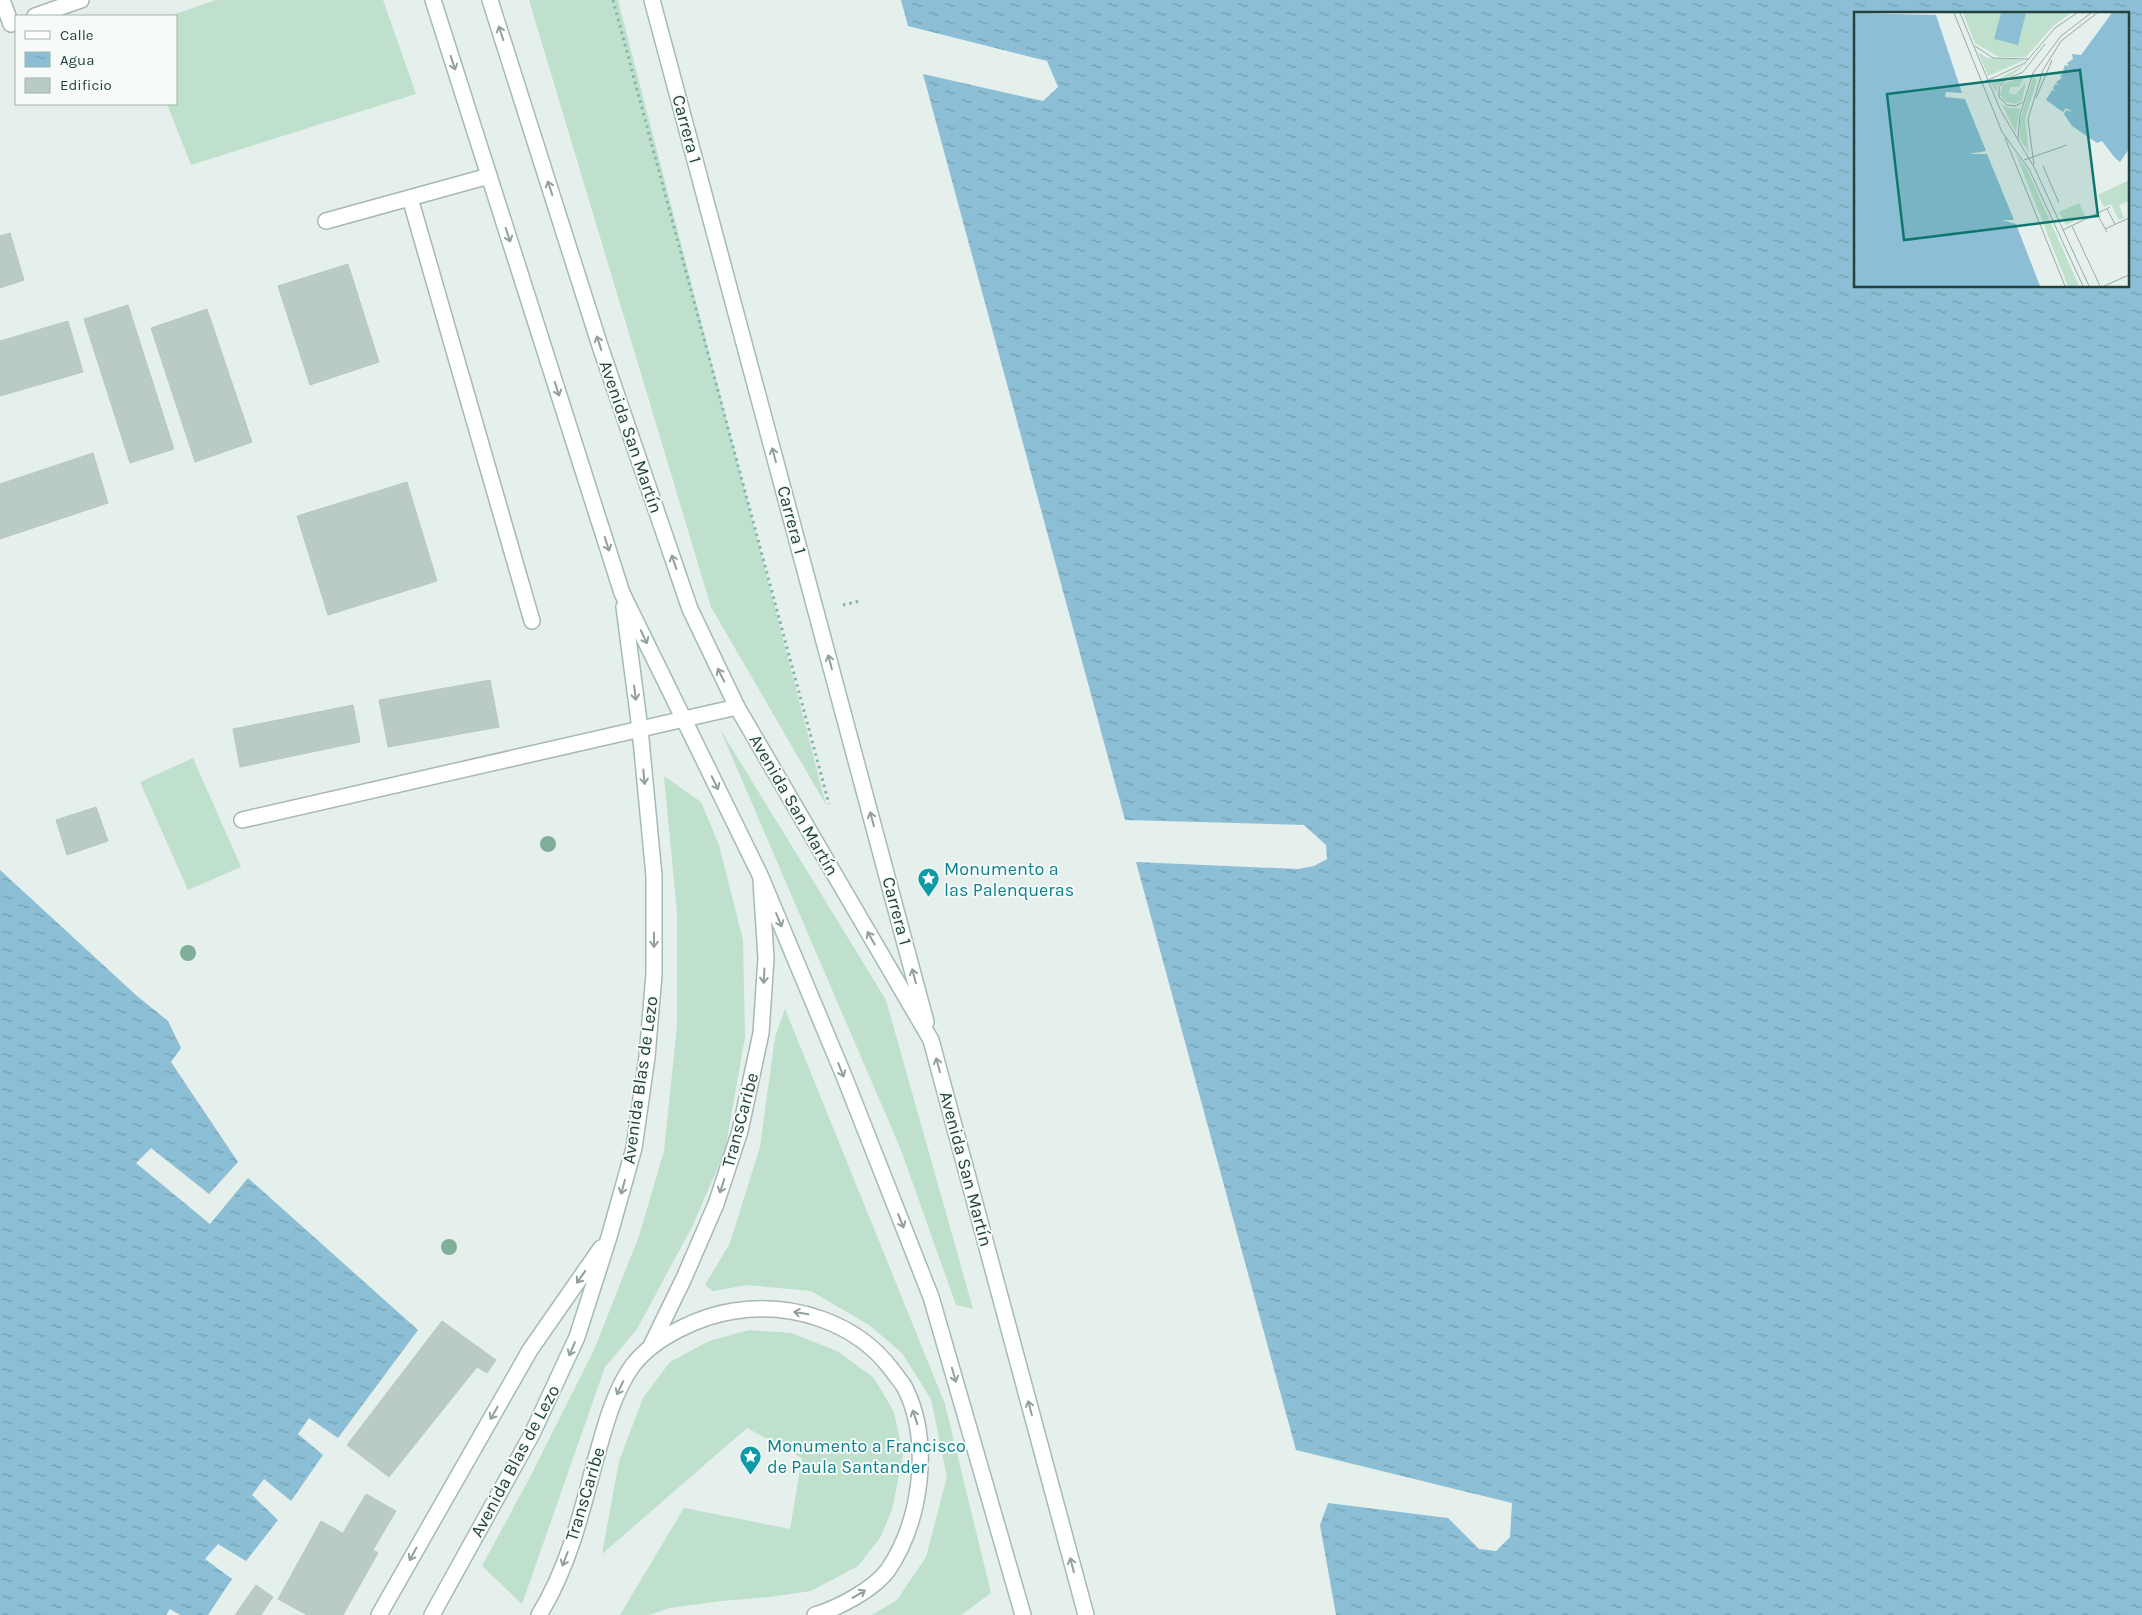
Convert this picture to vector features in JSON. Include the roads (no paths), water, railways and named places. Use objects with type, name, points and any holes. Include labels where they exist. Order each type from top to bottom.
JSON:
[{"type":"main road","points":[[2,0],[9,25]]},
{"type":"main road","points":[[38,15],[81,0]]},
{"type":"main road","points":[[433,0],[622,593],[760,875],[844,1076],[931,1297],[1023,1615]]},
{"type":"main road","name":"Avenida San Martín","points":[[490,0],[600,346],[690,609],[737,707],[931,1040],[1082,1614]]},
{"type":"main road","name":"Carrera 1","points":[[652,0],[931,1040]]},
{"type":"main road","points":[[326,221],[489,176]]},
{"type":"main road","points":[[410,198],[532,622]]},
{"type":"main road","name":"Avenida Blas de Lezo","points":[[432,1615],[532,1434],[556,1386],[577,1337],[609,1237],[634,1148],[647,1057],[654,974],[654,876],[640,729],[622,593]]},
{"type":"main road","points":[[242,820],[737,707]]},
{"type":"main road","name":"TransCaribe","points":[[649,1349],[684,1278],[716,1204],[740,1131],[761,1033],[766,958],[760,875]]},
{"type":"main road","points":[[378,1615],[530,1350],[609,1237]]},
{"type":"main road","name":"TransCaribe","points":[[539,1615],[559,1573],[578,1524],[606,1423],[621,1384],[634,1364],[649,1349],[682,1328],[717,1313],[757,1307],[806,1314],[848,1330],[884,1359],[905,1388],[917,1425],[921,1466],[915,1505],[907,1533],[887,1571],[864,1592],[828,1611],[815,1615]]},
{"type":"water","points":[[901,0],[2142,0],[2142,1615],[1336,1615],[1320,1525],[1328,1503],[1448,1518],[1479,1549],[1496,1551],[1510,1537],[1512,1503],[1296,1450],[1136,862],[1298,869],[1314,866],[1327,859],[1326,845],[1304,825],[1125,820],[923,74],[1043,101],[1058,87],[1047,61],[908,26]]},
{"type":"water","points":[[0,870],[137,996],[168,1021],[181,1048],[171,1062],[238,1162],[209,1194],[151,1148],[136,1163],[210,1224],[248,1178],[418,1330],[338,1438],[309,1418],[298,1434],[323,1455],[291,1501],[264,1479],[252,1495],[278,1520],[246,1561],[218,1544],[205,1559],[232,1579],[208,1615],[180,1615],[170,1609],[166,1615],[0,1615]]},
{"type":"place","name":"Monumento a las Palenqueras","points":[[928,898]]},
{"type":"place","name":"Monumento a Francisco de Paula Santander","points":[[751,1475]]}]
